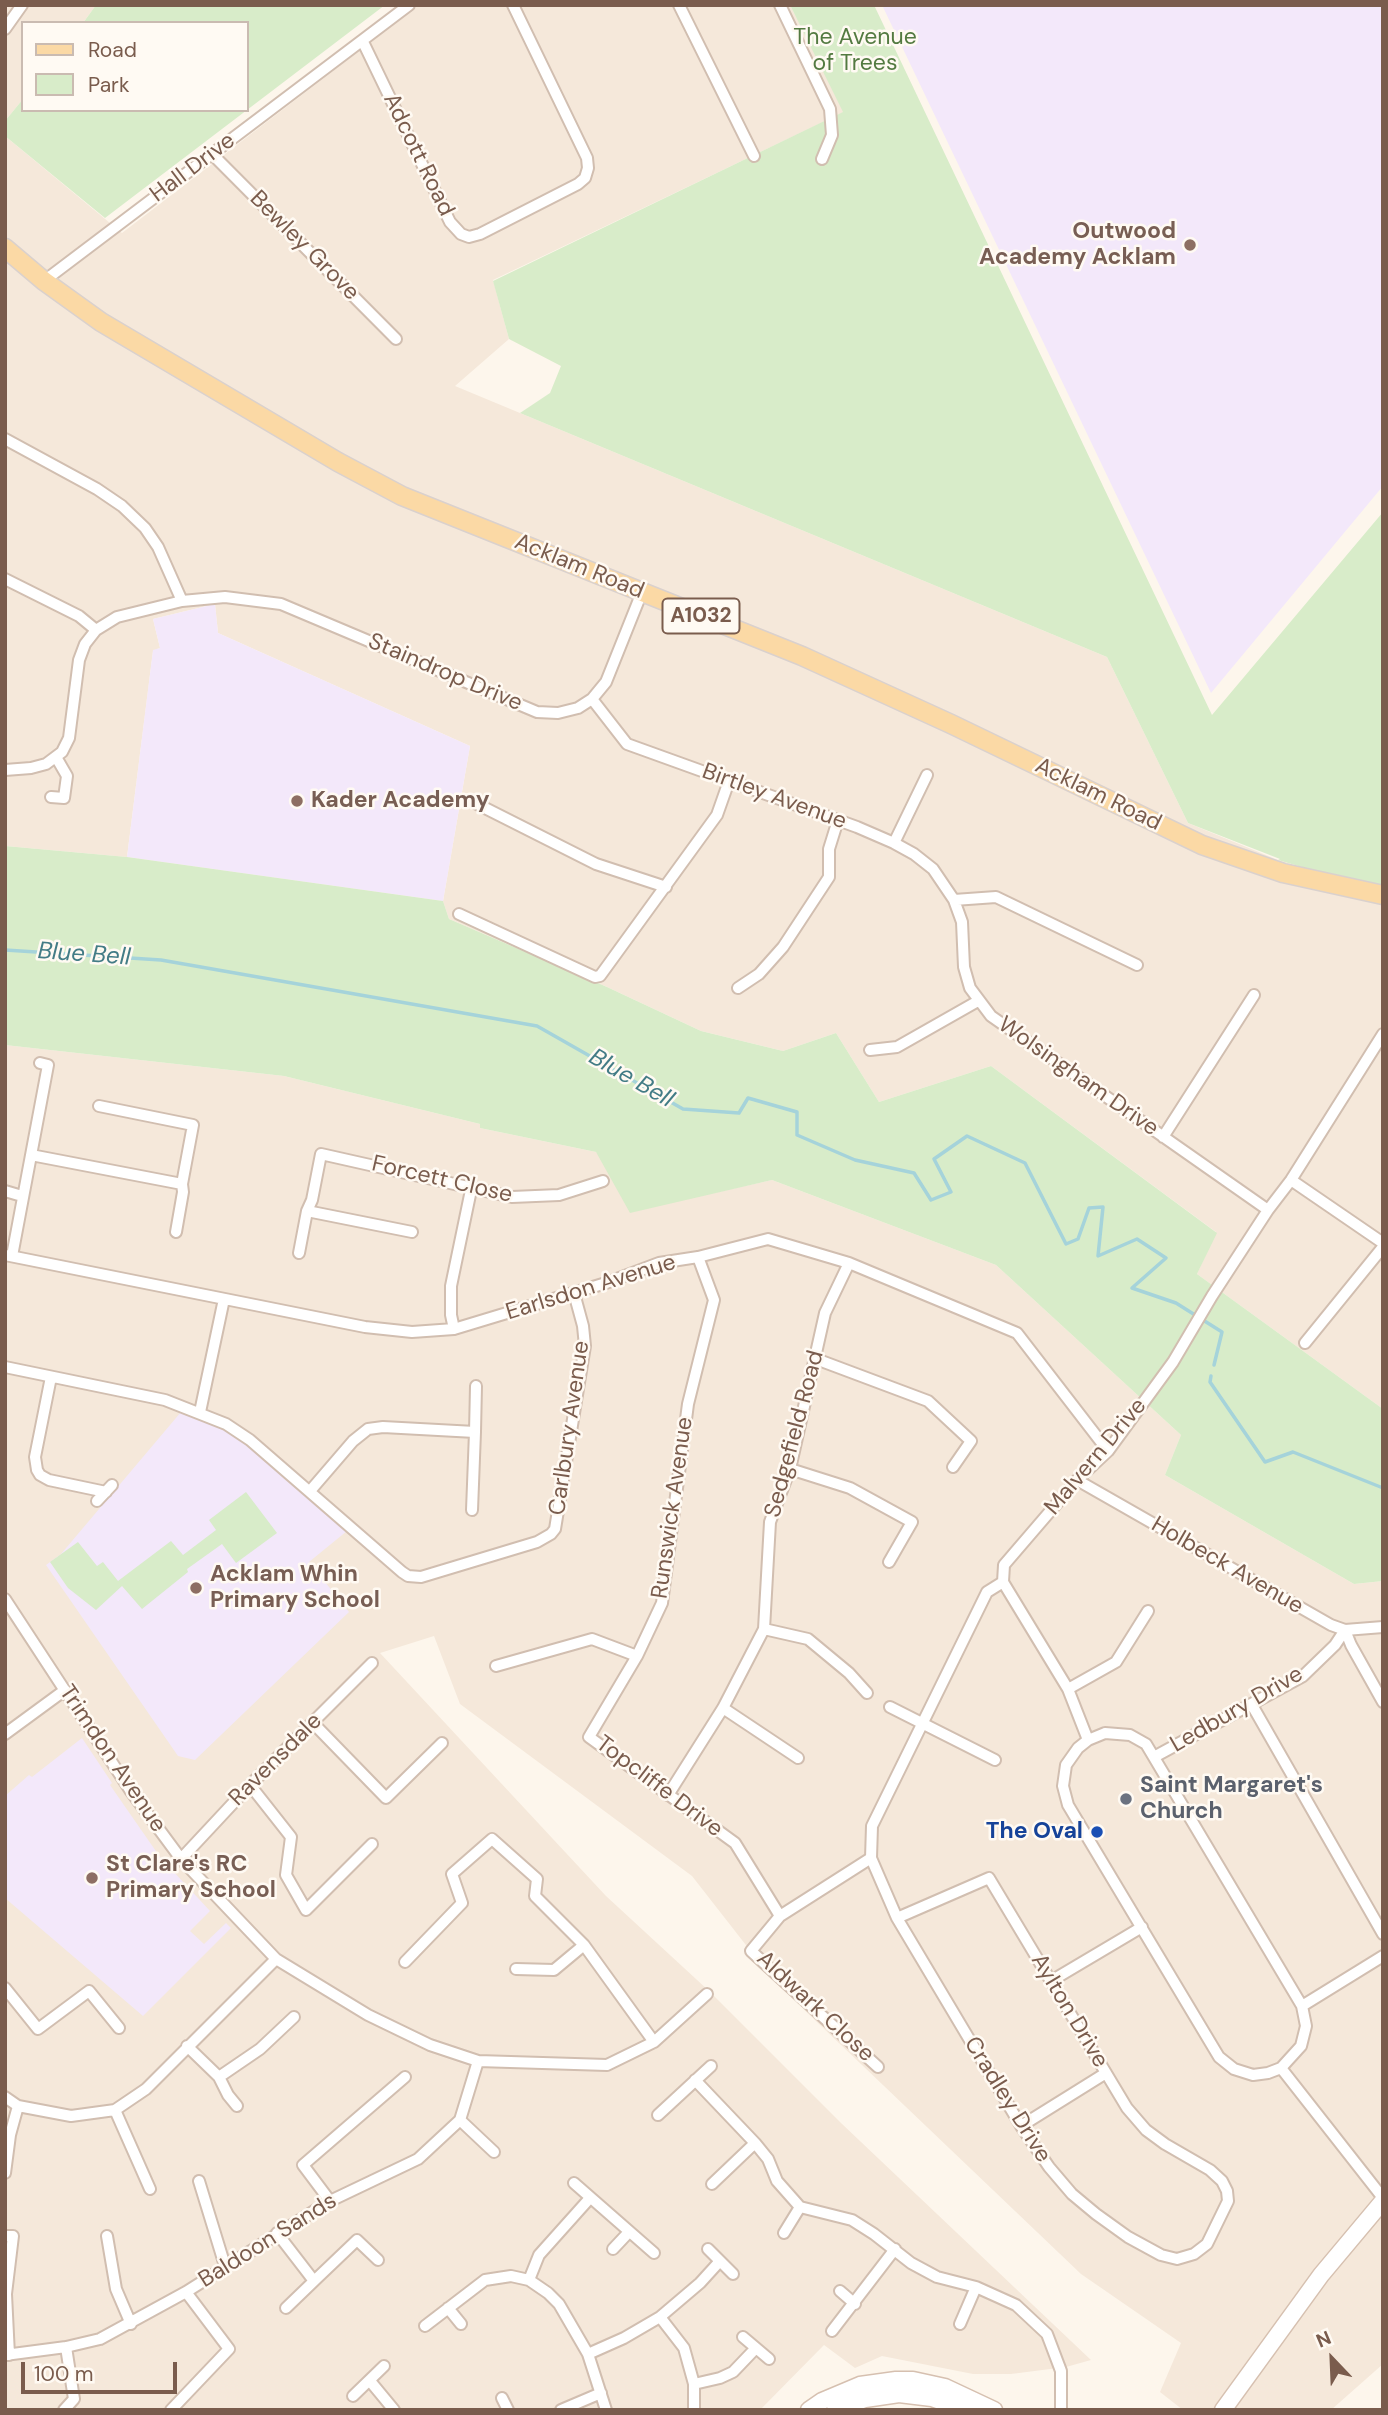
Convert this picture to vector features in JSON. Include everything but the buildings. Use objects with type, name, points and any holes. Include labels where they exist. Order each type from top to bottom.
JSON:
[{"type":"main road","name":"Acklam Road","points":[[5,248],[44,281],[102,322],[338,463],[402,496],[802,656],[951,724],[1202,845],[1283,873],[1383,895]]},
{"type":"main road","points":[[1223,2410],[1321,2274],[1383,2199]]},
{"type":"main road","points":[[809,2410],[822,2401],[860,2385],[896,2380],[913,2380],[945,2387],[994,2410]]},
{"type":"main road","points":[[835,2410],[864,2399],[899,2394],[932,2398],[965,2410]]},
{"type":"street","points":[[5,29],[22,5]]},
{"type":"street","name":"Hall Drive","points":[[44,281],[409,5]]},
{"type":"street","name":"Adcott Road","points":[[363,42],[450,222],[461,234],[469,237],[480,234],[578,184],[585,178],[588,168],[587,158],[513,5]]},
{"type":"street","points":[[679,5],[754,156]]},
{"type":"street","points":[[780,5],[830,109],[832,135],[822,159]]},
{"type":"street","name":"Bewley Grove","points":[[212,154],[396,339]]},
{"type":"street","points":[[5,439],[97,489],[122,506],[145,528],[158,547],[182,601]]},
{"type":"street","points":[[5,579],[79,616],[96,630],[85,644],[79,660],[69,738],[62,752],[46,764],[5,770]]},
{"type":"street","points":[[592,699],[606,682],[642,592]]},
{"type":"street","name":"Staindrop Drive","points":[[96,630],[117,617],[182,601],[225,597],[281,604],[537,712],[558,713],[578,708],[592,699]]},
{"type":"street","name":"Birtley Avenue","points":[[592,699],[626,744],[894,842],[933,869],[954,900]]},
{"type":"street","points":[[51,797],[64,798],[67,776],[56,757]]},
{"type":"street","points":[[894,842],[927,775]]},
{"type":"street","points":[[459,914],[595,977],[600,976],[717,815],[729,781]]},
{"type":"street","points":[[477,804],[596,864],[666,887]]},
{"type":"street","points":[[738,988],[759,974],[783,947],[829,877],[829,849],[838,820]]},
{"type":"street","points":[[954,900],[996,897],[1137,965]]},
{"type":"street","name":"Wolsingham Drive","points":[[954,900],[962,922],[964,967],[970,988],[991,1016],[1268,1210]]},
{"type":"street","points":[[1163,1137],[1254,995]]},
{"type":"street","points":[[870,1050],[897,1046],[978,1001]]},
{"type":"street","name":"Malvern Drive","points":[[871,1858],[872,1826],[987,1592],[1003,1582],[1004,1565],[1077,1480],[1108,1451],[1173,1362],[1212,1296],[1268,1210],[1291,1180],[1383,1034]]},
{"type":"street","points":[[8,1256],[49,1065]]},
{"type":"street","points":[[106,1120],[104,1107],[192,1125],[176,1231]]},
{"type":"street","name":"Forcett Close","points":[[307,1211],[312,1200],[321,1154],[374,1164],[512,1198],[545,1197],[603,1181]]},
{"type":"street","points":[[31,1155],[182,1184]]},
{"type":"street","points":[[1291,1180],[1383,1245],[1305,1343]]},
{"type":"street","points":[[454,1329],[451,1286],[471,1190]]},
{"type":"street","points":[[5,1191],[22,1196]]},
{"type":"street","points":[[299,1253],[307,1211],[412,1232]]},
{"type":"street","name":"Earlsdon Avenue","points":[[8,1256],[391,1331],[412,1332],[454,1329],[574,1293],[659,1263],[698,1257],[768,1239],[849,1263],[1017,1333],[1108,1451]]},
{"type":"street","name":"Runswick Avenue","points":[[637,1656],[662,1603],[688,1404],[714,1300],[698,1257]]},
{"type":"street","name":"Sedgefield Road","points":[[668,1795],[723,1708],[764,1629],[770,1522],[790,1469],[817,1359],[825,1313],[849,1263]]},
{"type":"street","name":"Carlbury Avenue","points":[[5,1367],[165,1400],[226,1424],[250,1440],[397,1569],[414,1577],[430,1575],[537,1542],[551,1534],[558,1522],[586,1346],[574,1293]]},
{"type":"street","points":[[200,1412],[224,1299]]},
{"type":"street","points":[[817,1359],[928,1401],[971,1441],[953,1467]]},
{"type":"street","points":[[51,1377],[35,1457],[37,1470],[49,1480],[109,1488],[97,1502]]},
{"type":"street","points":[[472,1510],[468,1496],[476,1386]]},
{"type":"street","points":[[310,1491],[353,1441],[368,1429],[383,1427],[474,1432]]},
{"type":"street","points":[[790,1469],[850,1488],[912,1522],[889,1562]]},
{"type":"street","name":"Holbeck Avenue","points":[[1077,1480],[1331,1625],[1345,1630],[1383,1627]]},
{"type":"street","points":[[1003,1582],[1068,1689],[1088,1740]]},
{"type":"street","name":"Trimdon Avenue","points":[[5,1599],[131,1790],[181,1858],[276,1959],[368,2015],[430,2045],[478,2061],[607,2064],[654,2042],[707,1994]]},
{"type":"street","points":[[1068,1689],[1116,1662],[1148,1611]]},
{"type":"street","points":[[764,1629],[808,1639],[849,1673],[867,1693]]},
{"type":"street","points":[[1345,1630],[1351,1646],[1383,1702]]},
{"type":"street","name":"Ledbury Drive","points":[[1154,1757],[1303,1676],[1335,1645],[1345,1630]]},
{"type":"street","points":[[496,1666],[592,1639],[637,1656]]},
{"type":"street","name":"Topcliffe Drive","points":[[637,1656],[589,1737],[736,1843],[780,1916]]},
{"type":"street","name":"Ravensdale","points":[[181,1858],[250,1784],[372,1662]]},
{"type":"street","points":[[5,1734],[65,1690]]},
{"type":"street","points":[[1252,1705],[1383,1934]]},
{"type":"street","points":[[890,1707],[995,1760]]},
{"type":"street","points":[[723,1708],[798,1758]]},
{"type":"street","points":[[313,1723],[386,1798],[442,1743]]},
{"type":"street","points":[[1105,1733],[1130,1735],[1146,1744],[1154,1757],[1302,2006],[1306,2026],[1301,2046],[1281,2068],[1268,2073],[1253,2075],[1234,2069],[1219,2057],[1068,1805],[1063,1786],[1066,1765],[1078,1748],[1088,1740],[1105,1733]]},
{"type":"street","points":[[250,1784],[291,1838],[286,1875],[306,1910],[372,1844]]},
{"type":"street","points":[[405,1962],[463,1903],[452,1874],[492,1839],[537,1879],[535,1896],[584,1945],[654,2042]]},
{"type":"street","points":[[780,1916],[871,1858]]},
{"type":"street","name":"Cradley Drive","points":[[871,1858],[897,1918],[1021,2126],[1037,2152],[1072,2194],[1128,2237],[1161,2255],[1177,2259],[1194,2254],[1207,2244],[1228,2201]]},
{"type":"street","name":"Aylton Drive","points":[[897,1918],[989,1878],[1127,2108],[1146,2130],[1210,2170],[1222,2181],[1227,2190],[1228,2201]]},
{"type":"street","name":"Aldwark Close","points":[[780,1916],[751,1951],[878,2067]]},
{"type":"street","points":[[1051,1981],[1142,1927]]},
{"type":"street","points":[[516,1969],[554,1970],[584,1945]]},
{"type":"street","points":[[1302,2006],[1383,1956]]},
{"type":"street","points":[[5,2097],[18,2106],[71,2116],[115,2110],[146,2089],[276,1959]]},
{"type":"street","points":[[5,1988],[38,2029],[89,1991],[119,2028]]},
{"type":"street","points":[[219,2077],[260,2049],[295,2017]]},
{"type":"street","points":[[187,2046],[219,2077],[237,2106]]},
{"type":"street","points":[[478,2061],[460,2120],[494,2152]]},
{"type":"street","points":[[659,2115],[711,2066]]},
{"type":"street","points":[[1281,2068],[1383,2199]]},
{"type":"street","points":[[1021,2126],[1106,2073]]},
{"type":"street","points":[[330,2201],[303,2165],[405,2077]]},
{"type":"street","points":[[695,2080],[755,2143],[768,2159],[778,2181],[800,2207],[852,2220],[911,2263],[937,2277],[975,2287],[1016,2305],[1047,2334],[1061,2371],[1061,2410]]},
{"type":"street","points":[[5,2173],[10,2135],[18,2106]]},
{"type":"street","points":[[115,2110],[150,2189]]},
{"type":"street","name":"Baldoon Sands","points":[[7,2355],[66,2347],[100,2339],[131,2324],[330,2201],[418,2158],[460,2120]]},
{"type":"street","points":[[712,2184],[755,2143]]},
{"type":"street","points":[[199,2180],[225,2266]]},
{"type":"street","points":[[574,2183],[654,2253]]},
{"type":"street","points":[[528,2280],[539,2255],[590,2198]]},
{"type":"street","points":[[784,2233],[800,2207]]},
{"type":"street","points":[[613,2249],[629,2232]]},
{"type":"street","points":[[277,2233],[314,2281]]},
{"type":"street","points":[[5,2236],[13,2236],[6,2294],[7,2355]]},
{"type":"street","points":[[107,2236],[116,2289],[131,2324]]},
{"type":"street","points":[[286,2308],[357,2240],[377,2260]]},
{"type":"street","points":[[708,2249],[733,2274]]},
{"type":"street","points":[[832,2331],[895,2249]]},
{"type":"street","points":[[587,2354],[624,2338],[660,2317],[700,2283],[720,2261]]},
{"type":"street","points":[[425,2326],[485,2280],[511,2276],[528,2280],[548,2292],[559,2304],[587,2354],[606,2410]]},
{"type":"street","points":[[960,2324],[975,2287]]},
{"type":"street","points":[[840,2291],[855,2304]]},
{"type":"street","points":[[171,2410],[229,2349],[186,2292]]},
{"type":"street","points":[[448,2308],[461,2324]]},
{"type":"street","points":[[660,2317],[684,2348],[694,2384],[694,2410]]},
{"type":"street","points":[[743,2337],[769,2359]]},
{"type":"street","points":[[64,2410],[74,2399],[66,2347]]},
{"type":"street","points":[[694,2384],[733,2372],[755,2349]]},
{"type":"street","points":[[354,2396],[384,2366]]},
{"type":"street","points":[[370,2381],[394,2410]]},
{"type":"street","points":[[561,2410],[601,2393]]},
{"type":"street","points":[[502,2398],[508,2410]]},
{"type":"shaded area","points":[[5,5],[96,5],[84,21],[21,21],[21,101],[5,121]]},
{"type":"shaded area","points":[[419,5],[790,5],[844,112],[493,280],[509,339],[455,386],[1107,657],[1188,823],[1278,860],[1383,891],[1383,1409],[1197,1274],[1216,1232],[991,1066],[879,1102],[836,1033],[783,1051],[701,1031],[449,919],[443,901],[470,746],[218,633],[215,604],[153,619],[160,648],[153,651],[127,857],[5,846],[5,136],[122,233]]},
{"type":"shaded area","name":"Outwood Academy Acklam","points":[[882,5],[1383,5],[1383,486],[1211,693]]},
{"type":"shaded area","name":"Kader Academy","points":[[215,604],[218,633],[470,746],[443,901],[127,857],[153,650],[160,648],[153,619]]},
{"type":"shaded area","points":[[5,1045],[284,1076],[480,1124],[480,1128],[596,1152],[663,1204],[772,1180],[996,1265],[1181,1435],[1165,1475],[1354,1584],[1383,1581],[1383,2364],[1331,2410],[1183,2410],[1160,2392],[1181,2343],[1081,2274],[774,1981],[692,1876],[460,1704],[434,1636],[380,1653],[606,1896],[709,1991],[841,2123],[1091,2360],[1066,2367],[1011,2374],[973,2374],[882,2356],[855,2368],[824,2345],[760,2410],[5,2410]]},
{"type":"shaded area","name":"Acklam Whin Primary School","points":[[181,1412],[224,1426],[347,1531],[309,1562],[349,1612],[195,1760],[178,1756],[46,1565],[61,1554]]},
{"type":"shaded area","name":"St Clare's RC Primary School","points":[[82,1738],[112,1783],[110,1785],[160,1857],[210,1911],[190,1931],[204,1944],[226,1923],[231,1928],[143,2016],[5,1898],[5,1796],[29,1775],[32,1777]]},
{"type":"green space","points":[[96,5],[385,5],[248,109],[248,21],[84,21]]},
{"type":"green space","name":"The Avenue of Trees","points":[[790,5],[874,5],[1212,715],[1383,512],[1383,891],[1278,860],[1280,859],[1188,823],[1107,657],[520,413],[550,393],[561,366],[509,339],[493,281],[843,112]]},
{"type":"green space","points":[[21,101],[21,112],[244,112],[105,218],[5,136],[5,121]]},
{"type":"green space","points":[[5,846],[127,857],[443,901],[449,919],[701,1031],[783,1051],[836,1033],[879,1102],[991,1066],[1217,1233],[1197,1274],[1383,1409],[1383,1581],[1354,1584],[1165,1475],[1181,1435],[996,1265],[772,1180],[630,1213],[596,1152],[480,1128],[480,1124],[284,1076],[5,1045]]},
{"type":"green space","points":[[246,1492],[277,1533],[236,1563],[222,1544],[187,1569],[188,1572],[142,1609],[122,1586],[96,1610],[68,1588],[50,1562],[78,1542],[97,1566],[103,1562],[118,1581],[171,1541],[183,1555],[216,1530],[209,1520]]},
{"type":"waterway","name":"Blue Bell","points":[[5,950],[161,960],[537,1026],[683,1109],[739,1113],[748,1098],[797,1112],[797,1135],[855,1160],[914,1173],[931,1200],[951,1192],[934,1159],[967,1136],[1025,1163],[1066,1244],[1078,1239],[1089,1208],[1103,1207],[1098,1256],[1137,1239],[1166,1258],[1132,1288],[1176,1303],[1222,1332],[1214,1365]]},
{"type":"waterway","name":"Blue Bell","points":[[1211,1376],[1210,1382],[1265,1462],[1293,1452],[1383,1488]]},
{"type":"place","name":"Outwood Academy Acklam","points":[[1190,245]]},
{"type":"place","name":"Kader Academy","points":[[297,801]]},
{"type":"place","name":"Acklam Whin Primary School","points":[[196,1588]]},
{"type":"place","name":"Saint Margaret's Church","points":[[1126,1799]]},
{"type":"place","name":"The Oval","points":[[1097,1832]]},
{"type":"place","name":"St Clare's RC Primary School","points":[[92,1878]]}]
